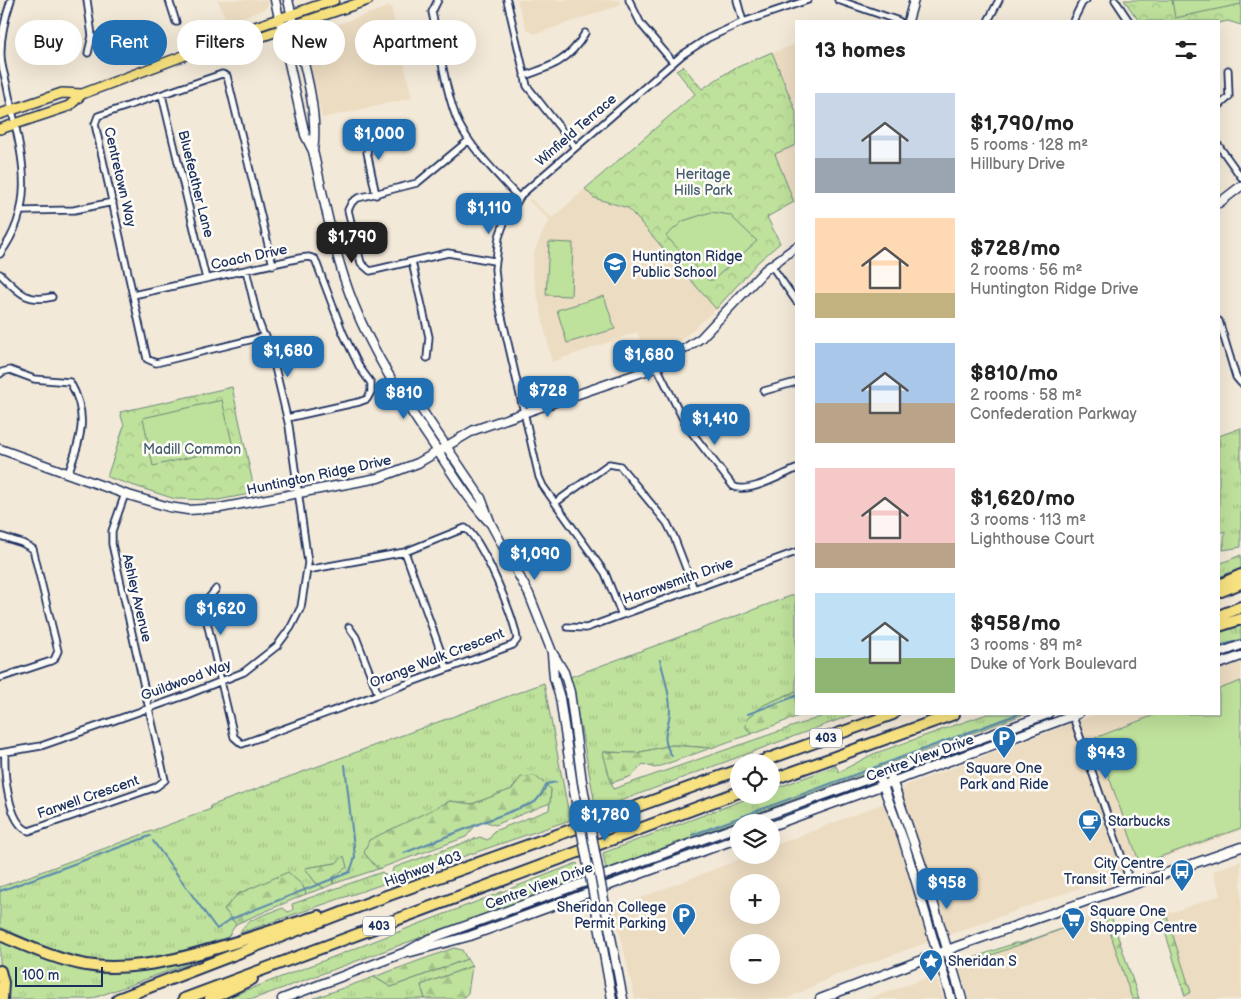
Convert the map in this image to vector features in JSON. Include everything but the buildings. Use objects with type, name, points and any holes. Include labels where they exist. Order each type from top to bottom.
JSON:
[{"type":"highway","points":[[1220,585],[1241,575]]},
{"type":"highway","points":[[1220,592],[1241,583]]},
{"type":"highway","points":[[1220,616],[1241,607]]},
{"type":"highway","points":[[1220,626],[1241,620]]},
{"type":"highway","name":"403","points":[[780,755],[890,715]]},
{"type":"highway","name":"403","points":[[780,777],[951,715]]},
{"type":"highway","name":"Highway 403","points":[[118,999],[389,896],[730,773]]},
{"type":"highway","name":"403","points":[[184,999],[730,795]]},
{"type":"highway","points":[[0,935],[76,963],[96,967],[134,967],[176,959],[389,896]]},
{"type":"highway","points":[[210,999],[245,984],[266,969]]},
{"type":"highway","points":[[0,971],[3,983],[2,999]]},
{"type":"main road","points":[[263,24],[334,0]]},
{"type":"main road","points":[[309,20],[368,0]]},
{"type":"main road","points":[[0,130],[69,106],[82,94],[177,59]]},
{"type":"main road","points":[[0,114],[62,93],[82,94]]},
{"type":"street","points":[[0,254],[10,241],[22,210],[24,180],[1,56],[4,21],[11,0]]},
{"type":"street","points":[[87,0],[92,36],[88,53]]},
{"type":"street","points":[[169,0],[176,22]]},
{"type":"street","points":[[275,0],[279,18]]},
{"type":"street","points":[[288,0],[293,20]]},
{"type":"street","points":[[438,0],[432,12],[448,87],[459,124],[469,140],[519,198]]},
{"type":"street","points":[[507,0],[524,76],[532,94],[575,147]]},
{"type":"street","points":[[629,0],[641,24],[673,62]]},
{"type":"street","points":[[737,0],[742,22]]},
{"type":"street","name":"Winfield Terrace","points":[[621,613],[605,573],[555,503],[539,477],[498,300],[494,261],[504,223],[519,198],[673,62],[708,38],[742,22],[808,0]]},
{"type":"street","points":[[838,0],[896,20]]},
{"type":"street","points":[[908,20],[914,0]]},
{"type":"street","points":[[989,20],[999,0]]},
{"type":"street","points":[[1073,20],[1082,3],[1086,0]]},
{"type":"street","points":[[1115,0],[1128,20]]},
{"type":"street","points":[[524,76],[555,65],[576,49],[585,33]]},
{"type":"street","points":[[290,65],[306,135],[313,151],[347,287],[364,328],[391,377],[437,451],[474,507],[491,524]]},
{"type":"street","points":[[302,65],[316,134],[313,151]]},
{"type":"street","points":[[1220,105],[1228,97],[1228,70]]},
{"type":"street","name":"Centretown Way","points":[[266,336],[156,363],[147,359],[95,120],[98,116],[222,74],[227,76],[273,265]]},
{"type":"street","name":"Bluefeather Lane","points":[[162,95],[206,279]]},
{"type":"street","points":[[372,126],[366,152],[376,195]]},
{"type":"street","points":[[469,140],[417,182],[376,195],[358,198],[352,202],[348,210],[361,263],[370,271],[448,253],[494,261]]},
{"type":"street","points":[[1220,147],[1241,177]]},
{"type":"street","points":[[1220,202],[1241,186]]},
{"type":"street","points":[[22,210],[74,210],[112,202]]},
{"type":"street","name":"Huntington Ridge Drive","points":[[0,450],[125,494],[169,507],[188,510],[220,508],[390,474],[418,462],[474,430],[657,367],[701,338],[771,266],[795,247]]},
{"type":"street","name":"Coach Drive","points":[[133,295],[310,257],[315,260],[343,332],[360,368],[371,383],[371,392],[367,399],[359,402],[287,418]]},
{"type":"street","points":[[412,262],[429,338],[427,358]]},
{"type":"street","points":[[771,266],[795,300]]},
{"type":"street","name":"Guildwood Way","points":[[2,753],[41,746],[244,672],[277,646],[291,627],[301,607],[307,570],[298,492],[287,418],[274,363],[266,336],[258,320],[246,270]]},
{"type":"street","points":[[0,274],[32,300],[52,297]]},
{"type":"street","points":[[1220,324],[1236,377],[1241,383]]},
{"type":"street","points":[[657,367],[686,425],[733,486],[748,489],[795,469]]},
{"type":"street","points":[[0,374],[10,370],[34,379],[70,382],[77,394],[82,420],[82,434],[68,474]]},
{"type":"street","points":[[391,377],[417,403],[481,498],[491,524],[529,594],[552,652],[564,672],[570,692],[582,782],[623,999]]},
{"type":"street","points":[[764,391],[795,382]]},
{"type":"street","points":[[555,503],[609,464],[620,466],[667,523],[694,589]]},
{"type":"street","name":"Ashley Avenue","points":[[125,494],[112,531],[112,544],[149,708]]},
{"type":"street","name":"Orange Walk Crescent","points":[[222,681],[234,738],[242,744],[513,645],[517,640],[513,623],[486,558],[471,532],[465,528],[405,552],[307,570]]},
{"type":"street","points":[[0,536],[22,543],[33,549],[58,651],[54,660],[0,678]]},
{"type":"street","points":[[405,552],[448,669]]},
{"type":"street","name":"Harrowsmith Drive","points":[[567,628],[586,628],[621,613],[795,552]]},
{"type":"street","points":[[216,590],[204,605],[222,681]]},
{"type":"street","points":[[349,627],[356,637],[378,694]]},
{"type":"street","points":[[1220,653],[1241,645]]},
{"type":"street","points":[[552,652],[554,678],[560,698],[573,786],[612,999]]},
{"type":"street","points":[[1220,664],[1241,656]]},
{"type":"street","name":"Farwell Crescent","points":[[2,753],[6,787],[18,823],[29,831],[161,784],[165,780],[149,708]]},
{"type":"street","name":"Centre View Drive","points":[[771,814],[1045,715]]},
{"type":"street","name":"Centre View Drive","points":[[780,823],[884,786],[1071,715]]},
{"type":"street","points":[[1074,715],[1127,872],[1125,887]]},
{"type":"street","points":[[889,771],[925,875],[962,999]]},
{"type":"street","points":[[879,775],[904,842],[951,999]]},
{"type":"street","name":"Centre View Drive","points":[[282,999],[406,952],[427,940],[730,829]]},
{"type":"street","name":"Centre View Drive","points":[[406,952],[427,949],[470,936],[730,841]]},
{"type":"street","points":[[820,999],[947,951],[1241,846]]},
{"type":"shaded area","points":[[218,0],[268,0],[269,3],[265,9],[235,20],[226,20]]},
{"type":"shaded area","points":[[517,0],[619,0],[621,5],[535,34],[527,30]]},
{"type":"shaded area","points":[[391,6],[394,20],[355,20],[355,65],[404,65],[412,98],[322,118],[311,65],[345,65],[345,22]]},
{"type":"shaded area","points":[[795,44],[795,110],[772,53]]},
{"type":"shaded area","points":[[795,145],[794,202],[775,154]]},
{"type":"shaded area","name":"Huntington Ridge Public School","points":[[585,189],[594,198],[628,208],[716,309],[679,342],[648,361],[637,332],[552,362],[532,271],[534,253],[550,220],[529,201],[531,199],[552,218]]},
{"type":"shaded area","points":[[1241,662],[1241,830],[834,976],[787,999],[635,999],[614,908],[730,863],[780,864],[780,844],[882,804],[907,785],[1094,715],[1220,715],[1220,669]]},
{"type":"shaded area","name":"Square One Shopping Centre","points":[[1241,861],[1241,999],[1186,999],[1162,922],[1163,915],[1169,911],[1170,913],[1221,895],[1213,871]]},
{"type":"shaded area","name":"Square One Shopping Centre","points":[[1102,912],[1106,916],[1132,999],[969,999],[959,968],[966,961],[973,958],[978,960],[1084,922],[1083,919]]},
{"type":"shaded area","points":[[935,975],[944,999],[867,999],[879,995]]},
{"type":"green space","points":[[1124,0],[1241,0],[1241,25],[1228,21],[1220,23],[1220,20],[1138,20]]},
{"type":"green space","points":[[1172,0],[1241,0],[1241,4],[1175,18]]},
{"type":"green space","name":"Heritage Hills Park","points":[[772,52],[795,110],[795,145],[775,154],[794,202],[767,217],[780,243],[757,263],[716,309],[628,208],[594,198],[585,189],[695,94],[676,70],[683,66],[702,89],[731,70]]},
{"type":"green space","points":[[711,212],[730,215],[757,241],[713,280],[708,280],[666,236],[683,221]]},
{"type":"green space","points":[[549,242],[573,243],[571,296],[546,295]]},
{"type":"green space","points":[[604,296],[615,329],[567,343],[557,310]]},
{"type":"green space","name":"Madill Common","points":[[232,387],[255,493],[218,500],[175,499],[107,477],[124,426],[120,412]]},
{"type":"green space","points":[[222,400],[233,447],[153,466],[143,418]]},
{"type":"green space","points":[[1241,428],[1241,547],[1223,550],[1225,531],[1220,533],[1220,436]]},
{"type":"green space","points":[[1241,555],[1241,568],[1220,577],[1220,564]]},
{"type":"green space","points":[[795,594],[795,691],[764,705],[746,727],[751,734],[711,748],[672,745],[636,753],[604,752],[613,789],[826,715],[851,715],[746,754],[730,754],[730,760],[596,810],[581,728],[568,681],[570,677]]},
{"type":"green space","points":[[1241,625],[1241,639],[1220,647],[1220,632]]},
{"type":"green space","points":[[1241,681],[1241,828],[1140,864],[1095,738],[1154,715],[1220,715],[1220,689]]},
{"type":"green space","points":[[544,683],[570,820],[240,933],[242,928],[252,920],[265,914],[283,908],[288,912],[293,910],[292,904],[382,872],[386,876],[392,874],[393,868],[480,837],[487,840],[494,831],[549,810],[551,789],[521,777],[513,789],[472,804],[450,801],[364,853],[378,869],[333,884],[336,863],[306,868],[315,882],[324,888],[306,894],[303,886],[288,873],[238,894],[224,909],[236,924],[228,937],[154,957],[116,961],[78,957],[48,948],[0,927],[0,887],[211,809],[210,806]]},
{"type":"green space","points":[[795,691],[795,715],[801,715],[751,734],[746,727],[747,719],[764,705]]},
{"type":"green space","points":[[984,715],[1021,715],[754,814],[730,814],[730,823],[606,869],[603,853],[733,804],[780,804],[780,787],[836,766],[839,772],[873,754]]},
{"type":"green space","points":[[672,745],[711,748],[655,768],[643,764],[632,776],[611,783],[603,752],[636,753]]},
{"type":"green space","points":[[535,776],[551,789],[550,803],[495,825],[484,821],[475,826],[466,837],[378,869],[364,853],[369,840],[450,801],[472,804],[512,789],[521,777]]},
{"type":"green space","points":[[344,856],[347,867],[332,878],[333,884],[324,888],[315,882],[305,868],[336,863]]},
{"type":"green space","points":[[577,863],[580,879],[253,999],[224,999]]},
{"type":"green space","points":[[288,872],[303,886],[306,894],[236,924],[224,909],[238,894]]},
{"type":"green space","points":[[1111,916],[1139,999],[1132,999],[1105,917]]},
{"type":"green space","points":[[1167,917],[1191,992],[1185,996],[1162,922]]},
{"type":"green space","points":[[1084,921],[978,960],[973,958],[1015,943],[1022,943]]},
{"type":"green space","points":[[0,941],[55,962],[102,971],[124,972],[149,969],[176,964],[206,955],[207,957],[91,999],[6,999],[6,979],[0,963]]},
{"type":"green space","points":[[454,948],[462,950],[467,959],[391,987],[374,977]]},
{"type":"green space","points":[[467,959],[472,966],[421,985],[425,999],[312,999],[374,977],[391,987]]},
{"type":"green space","points":[[472,966],[468,993],[462,999],[425,999],[421,985]]},
{"type":"waterway","points":[[1220,646],[1241,640]]},
{"type":"waterway","points":[[660,660],[670,707],[665,737],[672,756]]},
{"type":"waterway","points":[[748,714],[795,696]]},
{"type":"waterway","points":[[692,835],[1015,715]]},
{"type":"waterway","points":[[217,929],[231,919],[350,872],[355,857],[345,765]]},
{"type":"waterway","points":[[404,853],[535,802],[547,784],[556,782]]},
{"type":"waterway","points":[[0,891],[150,836]]},
{"type":"waterway","points":[[153,841],[216,928]]},
{"type":"place","name":"Huntington Ridge Public School","points":[[615,285]]},
{"type":"place","name":"Square One Park and Ride","points":[[1004,759]]},
{"type":"place","name":"Starbucks","points":[[1090,842]]},
{"type":"place","name":"City Centre Transit Terminal","points":[[1182,892]]},
{"type":"place","name":"Sheridan College Permit Parking","points":[[684,936]]},
{"type":"place","name":"Square One Shopping Centre","points":[[1073,940]]},
{"type":"place","name":"Sheridan S","points":[[931,982]]}]
